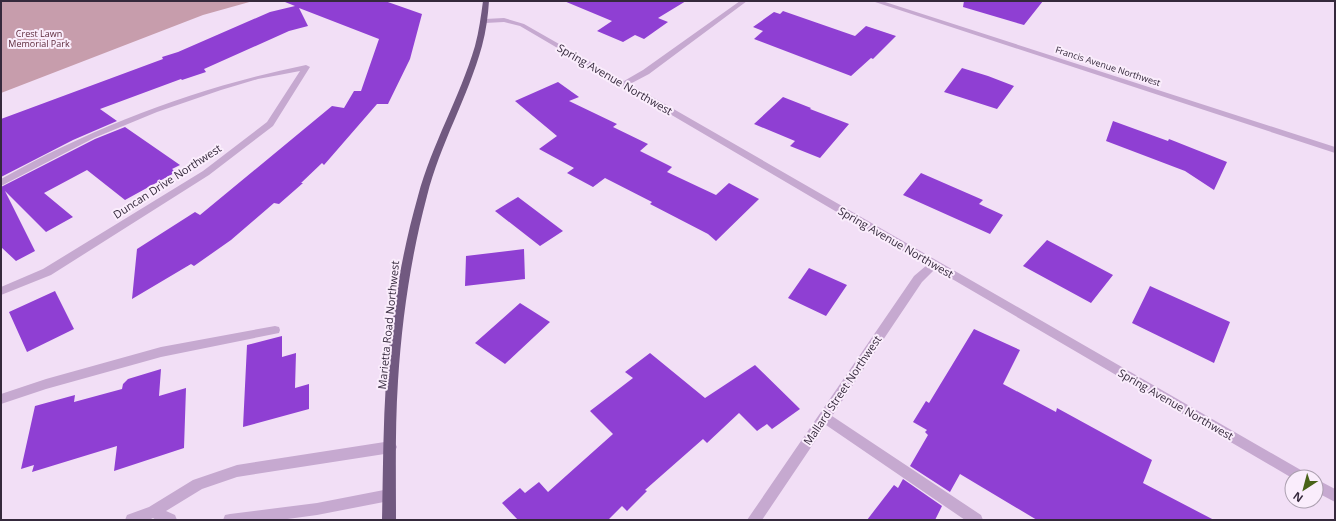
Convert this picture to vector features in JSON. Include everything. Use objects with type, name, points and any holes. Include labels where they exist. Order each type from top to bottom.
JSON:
[{"type":"main road","name":"Marietta Road Northwest","points":[[389,520],[392,381],[405,264],[430,169],[477,55],[485,21],[486,1]]},
{"type":"street","points":[[624,84],[646,72],[744,1]]},
{"type":"street","name":"Francis Avenue Northwest","points":[[875,1],[1335,150]]},
{"type":"street","name":"Spring Avenue Northwest","points":[[485,21],[504,20],[522,25],[1288,469]]},
{"type":"street","name":"Duncan Drive Northwest","points":[[1,183],[35,163],[117,126],[194,96],[251,78],[306,67],[270,124],[206,173],[47,272],[1,291]]},
{"type":"street","name":"Mallard Street Northwest","points":[[754,520],[918,279],[934,264]]},
{"type":"street","points":[[1,400],[46,384],[161,352],[275,330]]},
{"type":"street","points":[[824,417],[976,520]]},
{"type":"street","points":[[132,520],[153,512],[198,484],[237,471],[391,447]]},
{"type":"street","points":[[1324,490],[1335,496]]},
{"type":"street","points":[[230,520],[317,509],[390,495]]},
{"type":"street","points":[[153,512],[170,520]]},
{"type":"green space","name":"Crest Lawn Memorial Park","points":[[1,1],[253,1],[203,15],[1,93]]},
{"type":"building","points":[[385,1],[422,14],[410,59],[388,104],[377,104],[324,165],[322,163],[301,183],[303,183],[279,204],[274,203],[231,240],[194,266],[191,264],[132,299],[137,249],[195,212],[200,215],[332,106],[344,108],[354,91],[361,91],[379,39],[299,8],[308,26],[289,31],[204,69],[206,72],[182,80],[181,79],[100,109],[117,121],[73,140],[1,177],[1,119],[163,59],[162,57],[178,52],[270,12],[295,6],[285,2]]},
{"type":"building","points":[[564,1],[686,1],[658,18],[668,22],[644,39],[635,35],[623,42],[597,31],[612,21]]},
{"type":"building","points":[[964,1],[1043,1],[1024,25],[963,7]]},
{"type":"building","points":[[783,11],[855,36],[866,26],[896,36],[873,59],[871,58],[851,76],[754,39],[763,31],[753,27],[774,12],[780,14]]},
{"type":"building","points":[[962,68],[1014,86],[997,109],[944,92]]},
{"type":"building","points":[[558,82],[579,97],[569,101],[617,124],[613,127],[648,144],[640,151],[672,167],[667,172],[716,195],[729,183],[759,199],[716,241],[708,234],[650,204],[652,202],[605,178],[593,187],[567,173],[574,168],[539,149],[557,136],[515,101]]},
{"type":"building","points":[[783,97],[849,124],[820,158],[790,146],[795,141],[754,124]]},
{"type":"building","points":[[1113,121],[1168,141],[1169,139],[1227,162],[1214,190],[1185,171],[1106,141]]},
{"type":"building","points":[[125,127],[180,165],[172,169],[176,172],[125,200],[87,170],[44,193],[73,217],[46,232],[5,191],[35,251],[16,261],[1,247],[1,187],[95,139]]},
{"type":"building","points":[[921,173],[983,200],[979,204],[1003,215],[990,234],[903,195]]},
{"type":"building","points":[[518,197],[563,231],[540,246],[495,211]]},
{"type":"building","points":[[1047,240],[1113,275],[1091,303],[1023,266]]},
{"type":"building","points":[[524,249],[525,279],[465,286],[466,256]]},
{"type":"building","points":[[809,268],[847,285],[826,316],[788,298]]},
{"type":"building","points":[[1150,286],[1230,322],[1214,363],[1132,323]]},
{"type":"building","points":[[55,291],[74,329],[27,352],[9,312]]},
{"type":"building","points":[[520,303],[550,322],[505,364],[475,343]]},
{"type":"building","points":[[974,329],[1020,350],[1003,384],[1056,412],[1057,408],[1152,460],[1143,483],[1214,520],[1037,520],[960,474],[950,492],[910,466],[928,435],[925,432],[927,430],[913,422],[926,401],[929,403]]},
{"type":"building","points":[[282,336],[282,357],[296,353],[295,388],[309,384],[309,409],[243,427],[247,345]]},
{"type":"building","points":[[650,353],[705,398],[755,365],[800,409],[772,429],[767,424],[757,431],[739,413],[707,443],[703,439],[645,490],[647,491],[627,511],[622,506],[608,520],[518,520],[502,503],[520,488],[525,493],[539,482],[548,492],[613,434],[590,411],[633,378],[625,372]]},
{"type":"building","points":[[161,369],[159,396],[186,388],[184,448],[114,471],[117,446],[32,472],[34,465],[21,469],[35,406],[75,395],[74,402],[122,389],[123,384],[128,379]]},
{"type":"building","points":[[903,479],[942,506],[935,520],[867,520],[894,485],[898,488]]}]
